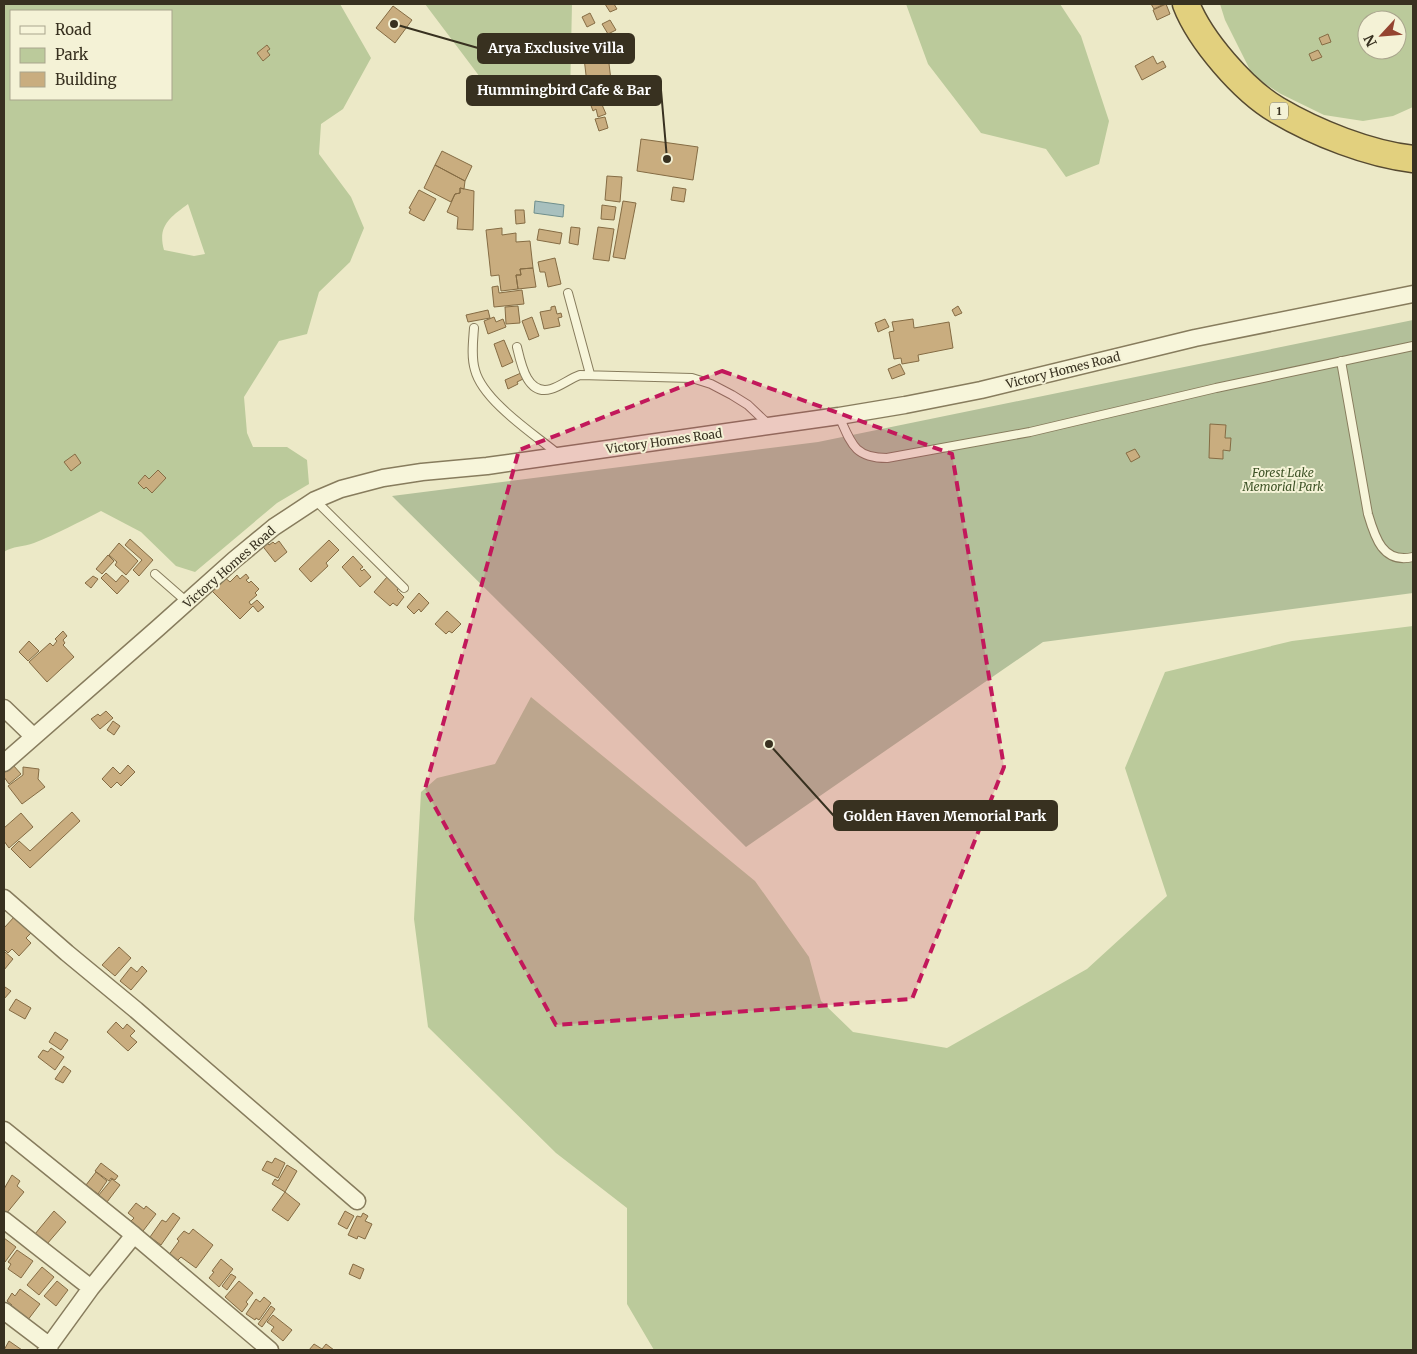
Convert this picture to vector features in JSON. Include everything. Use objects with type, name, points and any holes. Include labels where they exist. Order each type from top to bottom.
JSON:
[{"type":"highway","name":"1","points":[[1186,4],[1205,38],[1225,64],[1248,87],[1276,109],[1326,134],[1366,150],[1413,160]]},
{"type":"street","name":"Victory Homes Road","points":[[4,763],[274,527],[315,500],[341,488],[382,478],[422,472],[487,466],[839,416],[981,390],[1195,338],[1413,294]]},
{"type":"street","points":[[4,708],[33,736]]},
{"type":"street","points":[[4,898],[357,1201]]},
{"type":"street","points":[[4,1130],[134,1235],[270,1350]]},
{"type":"street","points":[[4,1220],[91,1288]]},
{"type":"street","points":[[4,1311],[48,1348],[91,1288],[134,1235]]},
{"type":"lane","points":[[568,293],[590,374]]},
{"type":"lane","points":[[474,328],[473,363],[479,382],[501,407],[559,455]]},
{"type":"lane","points":[[839,416],[853,446],[862,454],[874,458],[887,458],[1030,432],[1216,388],[1413,346]]},
{"type":"lane","points":[[517,348],[529,381],[534,387],[542,390],[554,388],[580,375],[590,374],[692,378],[712,384],[732,395],[748,405],[770,426]]},
{"type":"lane","points":[[1341,361],[1368,514],[1374,534],[1382,548],[1392,557],[1405,559],[1413,557]]},
{"type":"lane","points":[[315,500],[404,588]]},
{"type":"lane","points":[[155,574],[187,602]]},
{"type":"highlighted area","points":[[722,371],[952,454],[1004,767],[912,999],[556,1025],[425,789],[519,450]]},
{"type":"green space","points":[[4,4],[340,4],[371,58],[343,109],[321,124],[319,154],[351,197],[364,228],[350,262],[319,292],[307,334],[279,341],[244,397],[247,433],[253,447],[287,447],[307,460],[309,484],[277,503],[195,572],[176,566],[141,532],[101,511],[43,539],[4,552]],"holes":[[[188,204],[205,254],[194,256],[164,250],[162,234],[167,222]]]},
{"type":"green space","points":[[425,4],[572,4],[570,96],[498,101]]},
{"type":"green space","points":[[906,4],[1060,4],[1081,36],[1109,121],[1099,164],[1066,177],[1046,149],[981,133],[928,64]]},
{"type":"green space","points":[[1220,4],[1413,4],[1413,107],[1393,116],[1363,121],[1324,115],[1281,94],[1253,76],[1225,20]]},
{"type":"green space","name":"Forest Lake Memorial Park","points":[[1413,320],[1413,593],[1043,642],[746,847],[392,496],[818,442]]},
{"type":"green space","points":[[1413,626],[1413,1350],[654,1350],[627,1304],[627,1208],[556,1153],[428,1027],[414,919],[421,792],[437,778],[495,764],[531,697],[755,881],[809,957],[821,1001],[853,1032],[947,1048],[1087,969],[1167,896],[1125,768],[1165,672],[1292,641]]},
{"type":"water","points":[[535,201],[564,205],[563,217],[534,213]]},
{"type":"building","points":[[605,4],[614,4],[617,9],[610,12]]},
{"type":"building","points":[[1151,4],[1162,4],[1162,5],[1154,9]]},
{"type":"building","points":[[1166,4],[1170,14],[1157,20],[1153,10]]},
{"type":"building","points":[[393,6],[412,20],[395,43],[376,28]]},
{"type":"building","points":[[590,13],[595,23],[587,27],[582,17]]},
{"type":"building","points":[[610,20],[616,30],[608,34],[602,24]]},
{"type":"building","points":[[1328,34],[1331,42],[1322,45],[1319,38]]},
{"type":"building","points":[[606,38],[612,89],[588,92],[582,41]]},
{"type":"building","points":[[267,45],[270,49],[267,51],[270,55],[263,61],[257,53]]},
{"type":"building","points":[[1318,50],[1322,57],[1312,61],[1309,54]]},
{"type":"building","points":[[1153,56],[1157,64],[1163,61],[1166,67],[1142,80],[1135,66]]},
{"type":"building","points":[[600,100],[606,114],[598,117],[596,109],[593,111],[590,103]]},
{"type":"building","points":[[605,117],[608,128],[599,131],[595,119]]},
{"type":"building","points":[[641,139],[698,147],[693,180],[637,171]]},
{"type":"building","points":[[442,151],[472,166],[465,181],[435,165]]},
{"type":"building","points":[[435,165],[465,181],[464,189],[460,188],[460,193],[455,194],[451,202],[424,188]]},
{"type":"building","points":[[607,176],[622,177],[620,202],[605,200]]},
{"type":"building","points":[[673,187],[686,189],[684,202],[671,200]]},
{"type":"building","points":[[460,188],[474,191],[473,230],[457,229],[458,217],[447,212],[455,194],[460,193]]},
{"type":"building","points":[[419,190],[436,199],[424,221],[409,213],[411,209],[409,208]]},
{"type":"building","points":[[623,201],[636,203],[625,259],[613,257]]},
{"type":"building","points":[[602,205],[616,207],[614,220],[601,219]]},
{"type":"building","points":[[515,210],[524,210],[525,223],[516,224]]},
{"type":"building","points":[[571,227],[580,228],[578,245],[569,243]]},
{"type":"building","points":[[598,227],[614,229],[609,261],[593,259]]},
{"type":"building","points":[[502,228],[502,235],[516,233],[516,242],[530,241],[533,268],[520,269],[521,275],[516,275],[518,289],[501,291],[499,275],[491,276],[486,230]]},
{"type":"building","points":[[539,229],[562,233],[560,244],[537,240]]},
{"type":"building","points":[[555,258],[561,284],[548,287],[545,272],[540,272],[538,262]]},
{"type":"building","points":[[533,268],[536,287],[518,289],[516,275],[521,275],[520,269]]},
{"type":"building","points":[[498,286],[499,293],[522,290],[524,304],[494,307],[492,287]]},
{"type":"building","points":[[518,306],[520,323],[506,324],[505,307]]},
{"type":"building","points":[[555,306],[557,314],[561,313],[562,317],[558,318],[560,326],[544,329],[540,312],[551,310],[551,307]]},
{"type":"building","points":[[958,306],[962,313],[955,316],[952,310]]},
{"type":"building","points":[[488,310],[490,318],[468,322],[466,315]]},
{"type":"building","points":[[494,317],[496,322],[503,319],[506,327],[488,334],[484,321]]},
{"type":"building","points":[[532,317],[539,336],[529,340],[522,321]]},
{"type":"building","points":[[885,319],[889,327],[878,332],[875,323]]},
{"type":"building","points":[[913,319],[914,328],[949,322],[953,348],[918,355],[919,361],[902,364],[901,358],[894,359],[889,332],[894,331],[892,322]]},
{"type":"building","points":[[504,340],[513,362],[502,367],[494,344]]},
{"type":"building","points":[[900,364],[905,374],[892,379],[888,369]]},
{"type":"building","points":[[521,373],[523,379],[508,389],[505,380]]},
{"type":"building","points":[[1210,424],[1226,425],[1225,438],[1231,438],[1230,451],[1223,450],[1223,459],[1209,458]]},
{"type":"building","points":[[1135,449],[1140,457],[1131,462],[1126,453]]},
{"type":"building","points":[[75,454],[81,463],[71,471],[64,462]]},
{"type":"building","points":[[158,470],[166,478],[152,493],[138,483],[145,475],[149,479]]},
{"type":"building","points":[[130,539],[153,560],[139,576],[133,570],[142,560],[125,545]]},
{"type":"building","points":[[329,540],[339,550],[326,563],[328,566],[311,582],[299,569]]},
{"type":"building","points":[[266,541],[269,545],[279,541],[287,552],[275,562],[261,544]]},
{"type":"building","points":[[119,543],[138,561],[126,575],[115,565],[117,562],[109,555]]},
{"type":"building","points":[[108,555],[114,561],[102,574],[96,569]]},
{"type":"building","points":[[353,556],[363,567],[360,569],[362,571],[364,569],[371,577],[360,587],[342,567]]},
{"type":"building","points":[[106,573],[116,582],[122,575],[129,581],[117,594],[101,578]]},
{"type":"building","points":[[246,574],[249,578],[246,580],[249,583],[251,581],[259,589],[255,593],[257,595],[249,602],[251,605],[257,600],[264,607],[258,612],[253,606],[240,619],[210,589],[223,576],[230,582],[237,575],[240,579]]},
{"type":"building","points":[[93,576],[98,579],[91,588],[85,583]]},
{"type":"building","points":[[387,577],[399,588],[397,590],[404,597],[397,606],[393,603],[390,606],[374,592]]},
{"type":"building","points":[[419,593],[429,603],[421,612],[419,609],[414,614],[407,607]]},
{"type":"building","points":[[447,611],[461,624],[452,633],[449,631],[446,634],[435,624]]},
{"type":"building","points":[[63,631],[67,636],[63,640],[65,643],[63,645],[74,657],[47,682],[29,662],[50,643],[53,646],[57,641],[55,639]]},
{"type":"building","points":[[29,641],[39,651],[28,661],[19,652]]},
{"type":"building","points":[[106,711],[113,718],[100,729],[91,719],[98,714],[100,716]]},
{"type":"building","points":[[113,721],[120,726],[114,735],[107,730]]},
{"type":"building","points":[[13,765],[21,774],[9,784],[4,777],[4,773]]},
{"type":"building","points":[[128,765],[135,772],[121,786],[117,782],[111,788],[102,779],[113,767],[120,774]]},
{"type":"building","points":[[23,767],[39,769],[38,779],[45,787],[22,804],[8,786],[23,775]]},
{"type":"building","points":[[72,812],[80,821],[30,868],[11,849],[19,841],[30,851]]},
{"type":"building","points":[[21,813],[33,827],[9,848],[4,841],[4,828]]},
{"type":"building","points":[[15,916],[32,932],[26,938],[31,943],[19,956],[12,949],[8,953],[4,949],[4,928]]},
{"type":"building","points":[[119,947],[131,958],[115,976],[102,965]]},
{"type":"building","points":[[4,951],[13,959],[4,970]]},
{"type":"building","points":[[142,966],[147,971],[131,990],[120,981],[131,967],[137,972]]},
{"type":"building","points":[[5,987],[11,991],[4,999],[4,989]]},
{"type":"building","points":[[16,999],[31,1008],[25,1019],[9,1010]]},
{"type":"building","points":[[116,1022],[123,1029],[127,1024],[135,1031],[130,1036],[137,1042],[128,1051],[107,1032]]},
{"type":"building","points":[[55,1032],[68,1040],[61,1050],[49,1042]]},
{"type":"building","points":[[51,1048],[64,1057],[55,1070],[38,1057],[43,1050],[48,1052]]},
{"type":"building","points":[[64,1066],[71,1071],[63,1083],[55,1079]]},
{"type":"building","points":[[275,1158],[285,1163],[278,1178],[262,1170],[267,1161],[272,1163]]},
{"type":"building","points":[[101,1163],[118,1176],[115,1180],[111,1178],[109,1181],[95,1171]]},
{"type":"building","points":[[287,1165],[297,1171],[285,1192],[272,1184],[275,1179],[278,1181]]},
{"type":"building","points":[[96,1172],[107,1181],[98,1194],[86,1185]]},
{"type":"building","points":[[12,1175],[20,1181],[17,1186],[24,1192],[6,1214],[4,1212],[4,1189]]},
{"type":"building","points":[[112,1179],[120,1185],[107,1202],[98,1196]]},
{"type":"building","points":[[285,1192],[300,1204],[288,1221],[272,1210]]},
{"type":"building","points":[[136,1203],[144,1209],[146,1206],[156,1214],[143,1231],[131,1221],[134,1218],[128,1213]]},
{"type":"building","points":[[54,1211],[66,1222],[47,1244],[35,1234]]},
{"type":"building","points":[[345,1211],[354,1216],[347,1229],[338,1224]]},
{"type":"building","points":[[173,1213],[180,1218],[161,1245],[150,1237],[162,1220],[166,1222]]},
{"type":"building","points":[[363,1213],[368,1216],[365,1221],[372,1224],[365,1239],[358,1236],[357,1239],[348,1235],[357,1216],[361,1217]]},
{"type":"building","points":[[193,1229],[213,1245],[196,1268],[181,1257],[176,1262],[168,1256],[179,1241],[177,1239],[184,1231],[189,1234]]},
{"type":"building","points":[[4,1238],[16,1247],[5,1262],[4,1261]]},
{"type":"building","points":[[17,1250],[33,1261],[21,1278],[8,1269],[11,1264],[8,1262]]},
{"type":"building","points":[[221,1259],[233,1269],[219,1287],[209,1278]]},
{"type":"building","points":[[353,1264],[364,1269],[360,1279],[349,1274]]},
{"type":"building","points":[[42,1267],[54,1277],[39,1295],[27,1285]]},
{"type":"building","points":[[231,1274],[236,1277],[227,1290],[222,1286]]},
{"type":"building","points":[[57,1281],[68,1290],[56,1306],[44,1296]]},
{"type":"building","points":[[239,1281],[253,1293],[246,1302],[248,1304],[242,1312],[225,1297]]},
{"type":"building","points":[[20,1289],[40,1304],[27,1321],[9,1308],[12,1305],[7,1301],[12,1293],[15,1296]]},
{"type":"building","points":[[264,1297],[271,1303],[259,1320],[256,1318],[255,1320],[246,1314],[256,1299],[260,1302]]},
{"type":"building","points":[[271,1306],[275,1309],[262,1327],[258,1324]]},
{"type":"building","points":[[273,1315],[292,1330],[283,1341],[271,1331],[274,1327],[267,1322]]},
{"type":"building","points":[[9,1341],[22,1350],[4,1350]]},
{"type":"building","points":[[314,1344],[322,1349],[326,1344],[334,1350],[309,1350]]},
{"type":"place","name":"Arya Exclusive Villa","points":[[394,24]]},
{"type":"place","name":"Hummingbird Cafe & Bar","points":[[667,159]]},
{"type":"place","name":"Golden Haven Memorial Park","points":[[769,744]]}]
